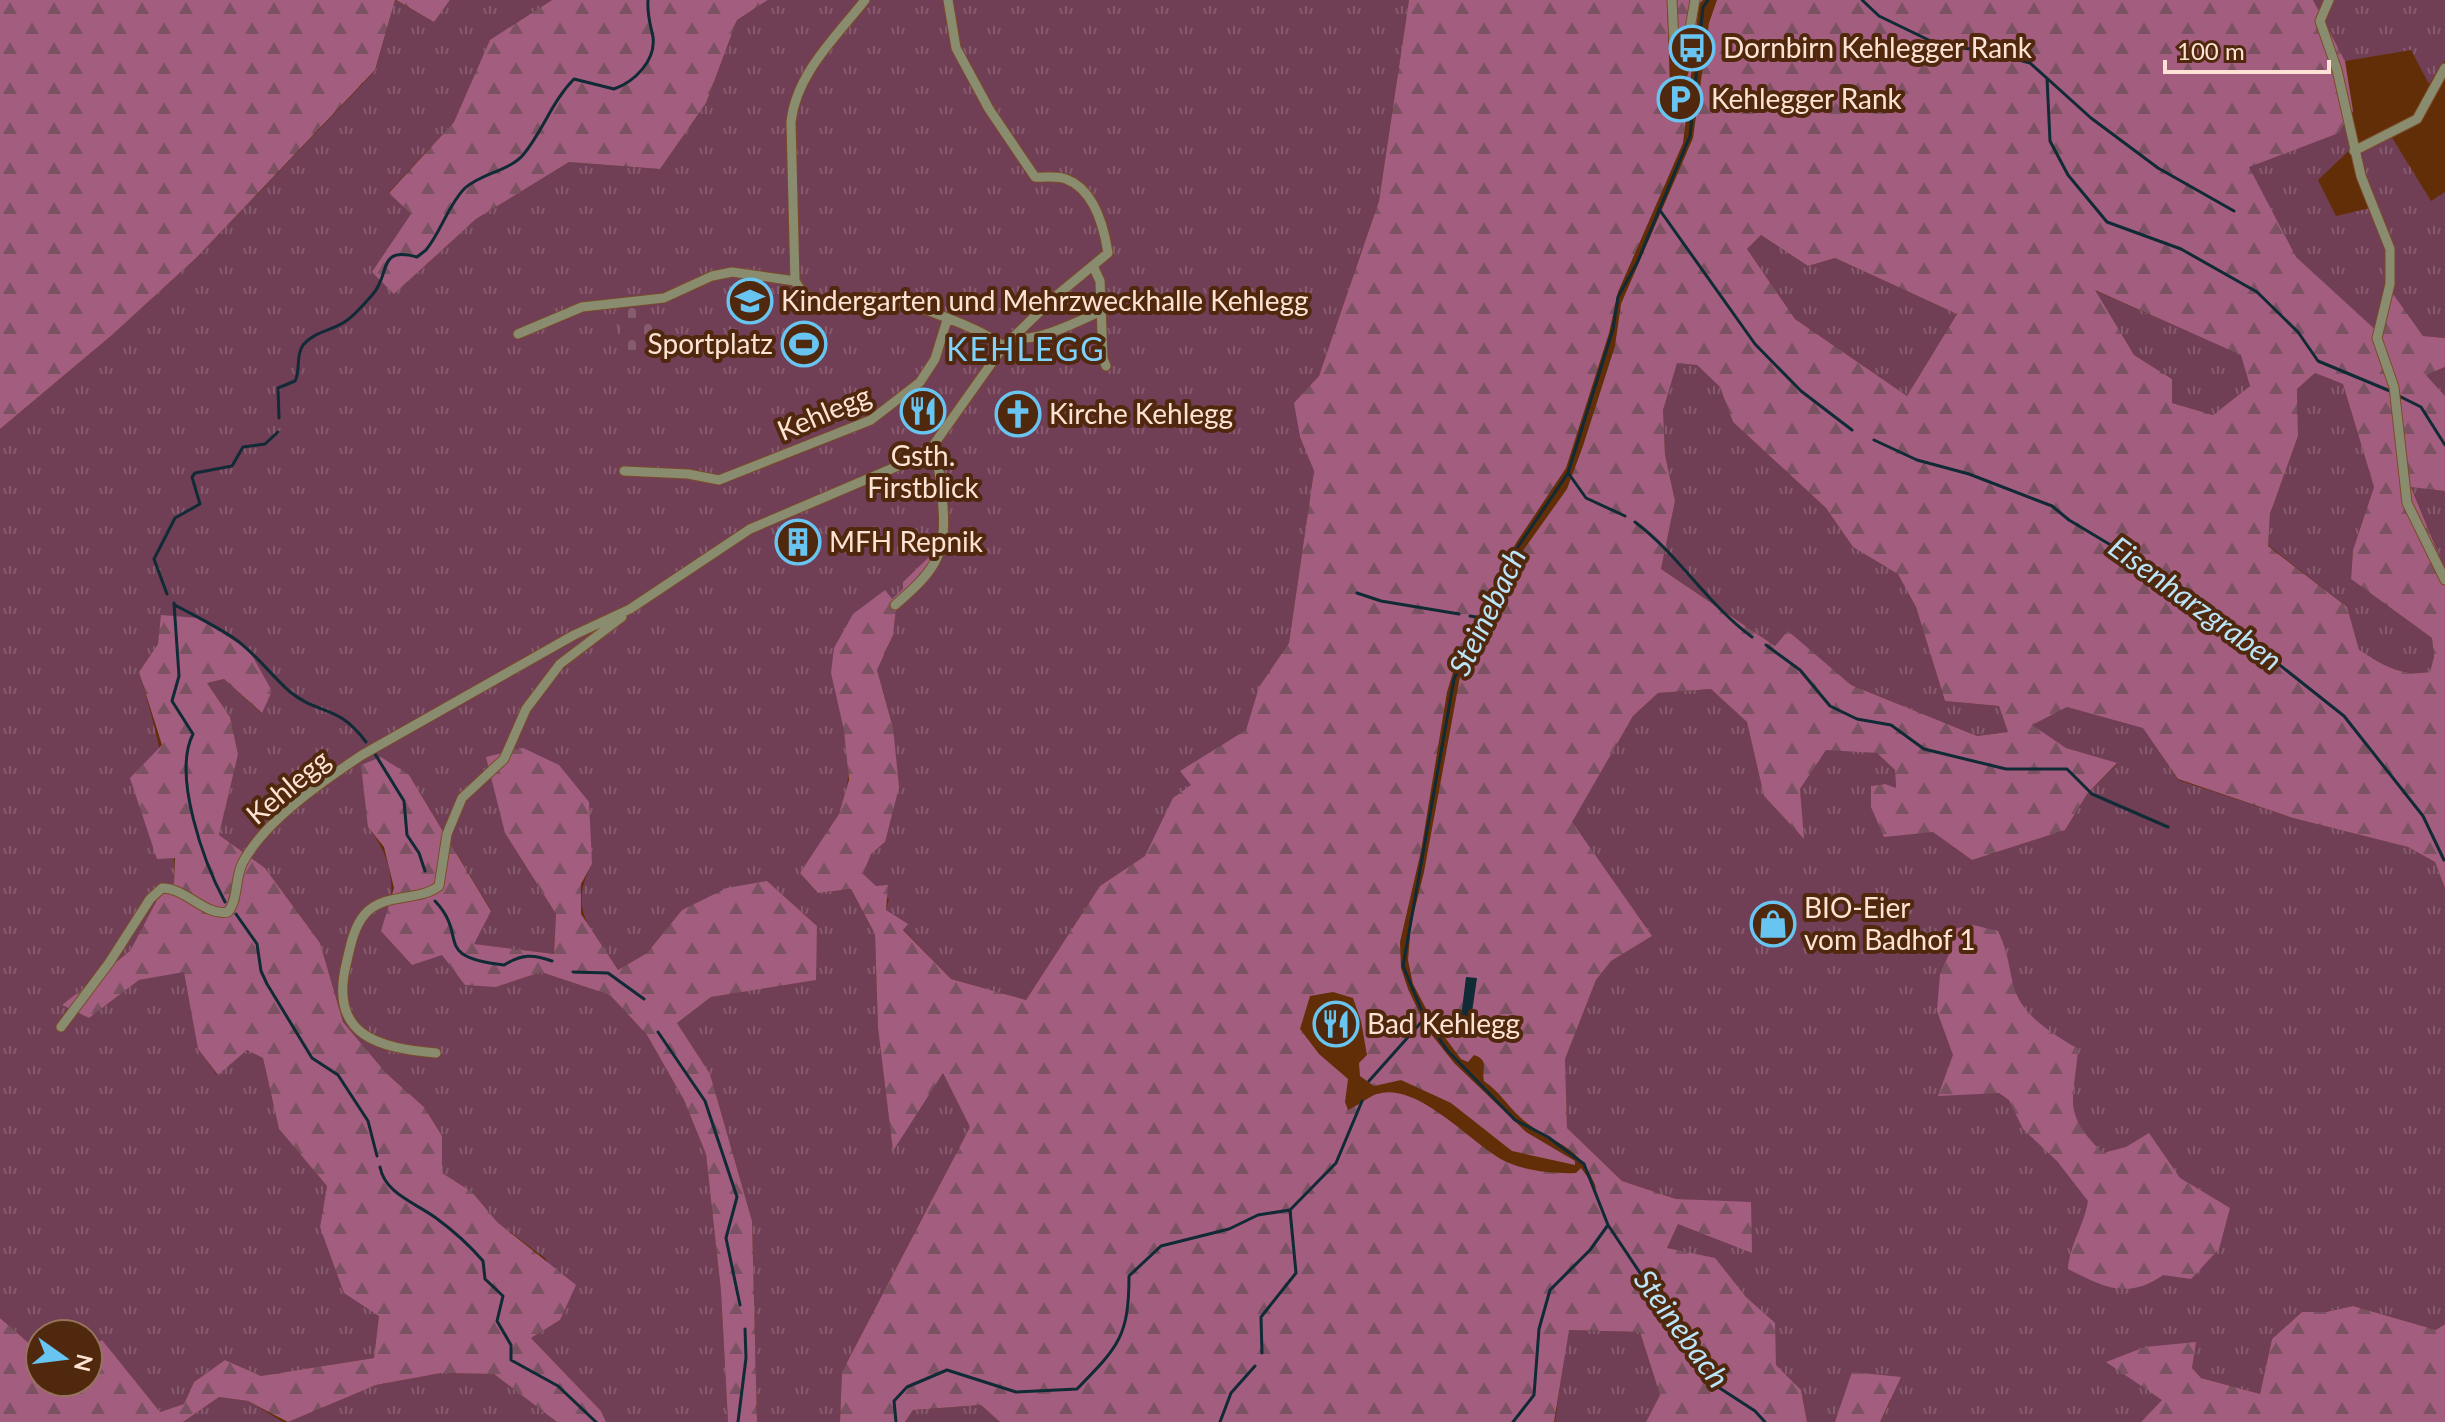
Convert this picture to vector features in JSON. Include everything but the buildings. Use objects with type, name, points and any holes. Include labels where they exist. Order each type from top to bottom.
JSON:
[{"type":"street","points":[[865,0],[804,79],[795,99],[791,122],[795,281],[800,291],[823,303],[874,297],[980,330],[1003,347]]},
{"type":"street","points":[[948,0],[956,48],[989,109],[1035,177],[1069,180],[1097,210],[1108,253],[1094,268],[1100,281],[1103,358],[1106,366]]},
{"type":"street","points":[[1672,0],[1674,42],[1681,46],[1687,45],[1690,36],[1695,0]]},
{"type":"street","points":[[2329,0],[2320,21],[2337,70],[2354,151],[2390,249],[2390,284],[2377,338],[2394,387],[2407,503],[2445,580]]},
{"type":"street","points":[[2354,151],[2417,119],[2445,68]]},
{"type":"street","name":"Kehlegg","points":[[436,1053],[375,1043],[357,1029],[344,1010],[340,992],[353,935],[365,914],[378,904],[439,886],[447,834],[462,798],[504,759],[526,709],[560,664],[630,609],[750,529],[906,465],[932,447],[1003,347],[1056,296],[1094,268]]},
{"type":"street","points":[[518,334],[582,307],[664,298],[712,276],[732,272],[795,281]]},
{"type":"street","points":[[1014,337],[1066,328],[1101,311]]},
{"type":"street","name":"Kehlegg","points":[[624,471],[688,474],[719,480],[871,420],[920,382],[935,359],[947,320]]},
{"type":"street","points":[[895,605],[919,584],[940,556],[946,532],[939,462],[932,447]]},
{"type":"street","name":"Kehlegg","points":[[61,1027],[109,963],[150,899],[162,888],[184,892],[211,910],[228,912],[241,866],[259,838],[331,776],[406,727],[574,635],[630,609]]},
{"type":"green space","points":[[0,0],[395,0],[375,70],[196,258],[112,335],[0,429]]},
{"type":"green space","points":[[395,0],[434,22],[450,0],[552,0],[491,40],[454,122],[389,192],[411,214],[394,294],[476,219],[569,162],[660,169],[706,103],[737,20],[768,0],[1409,0],[1379,201],[1319,376],[1295,403],[1300,437],[1314,471],[1289,643],[1259,687],[1246,730],[1181,771],[1192,785],[1145,856],[1100,886],[1026,1000],[951,979],[903,929],[907,925],[886,910],[889,899],[862,874],[871,854],[885,842],[893,728],[877,670],[893,635],[897,600],[939,549],[939,526],[933,553],[903,582],[904,589],[892,600],[884,590],[831,673],[847,744],[848,781],[838,815],[800,873],[818,893],[851,889],[875,934],[878,1028],[893,1150],[943,1073],[970,1127],[842,1372],[840,1422],[757,1422],[752,1221],[710,1074],[677,1023],[711,997],[815,980],[817,926],[767,881],[682,910],[647,953],[618,970],[592,932],[582,908],[585,880],[592,864],[505,833],[556,914],[554,954],[473,944],[491,910],[409,775],[368,827],[382,848],[389,869],[391,892],[388,916],[496,987],[541,972],[610,995],[647,1035],[684,1100],[706,1154],[721,1291],[728,1422],[606,1422],[601,1411],[531,1338],[560,1320],[546,1259],[497,1222],[472,1192],[441,1173],[442,1136],[424,1107],[386,1073],[343,1022],[320,943],[265,868],[219,835],[238,753],[230,717],[207,683],[224,679],[261,713],[272,691],[158,644],[139,672],[165,776],[172,829],[174,883],[157,900],[130,951],[62,1005],[89,1018],[139,980],[185,971],[198,1049],[217,1075],[247,1050],[263,1058],[279,1129],[327,1186],[320,1227],[379,1316],[374,1358],[261,1376],[225,1360],[194,1382],[184,1404],[160,1412],[104,1343],[104,1318],[24,1318],[24,1339],[0,1318],[0,429],[112,335],[196,258],[375,71]]},
{"type":"green space","points":[[396,0],[450,0],[434,22]]},
{"type":"green space","points":[[552,0],[768,0],[737,20],[706,103],[660,169],[569,162],[476,219],[394,294],[372,272],[411,214],[389,193],[454,122],[490,40]]},
{"type":"green space","points":[[1409,0],[1667,0],[1670,87],[1681,96],[1693,58],[1683,143],[1618,292],[1609,333],[1566,468],[1516,543],[1458,656],[1447,692],[1421,851],[1400,942],[1401,968],[1427,1029],[1454,1063],[1526,1132],[1575,1161],[1575,1165],[1512,1151],[1451,1103],[1401,1080],[1374,1086],[1360,1076],[1359,1063],[1367,1055],[1353,998],[1333,992],[1310,996],[1300,1029],[1319,1054],[1348,1079],[1345,1102],[1348,1110],[1374,1095],[1391,1092],[1408,1096],[1427,1105],[1509,1163],[1551,1172],[1576,1173],[1581,1168],[1597,1190],[1582,1162],[1520,1117],[1484,1081],[1482,1059],[1474,1055],[1468,1062],[1461,1059],[1432,1020],[1413,984],[1408,960],[1411,924],[1424,872],[1460,677],[1512,566],[1567,489],[1615,346],[1621,304],[1693,138],[1709,23],[1717,0],[2313,0],[2345,61],[2353,111],[2339,133],[2249,167],[2296,257],[2380,334],[2393,294],[2423,336],[2445,338],[2445,367],[2426,375],[2445,396],[2445,491],[2411,487],[2445,570],[2445,888],[2435,862],[2408,847],[2293,818],[2178,779],[2143,728],[2067,707],[2032,725],[2066,748],[2117,763],[2087,794],[2065,830],[1972,860],[1933,832],[1884,837],[1871,807],[1871,786],[1885,784],[1896,788],[1895,770],[1877,753],[1826,750],[1800,789],[1804,839],[1764,796],[1747,722],[1711,689],[1658,693],[1633,716],[1572,822],[1652,936],[1611,961],[1596,980],[1565,1059],[1567,1128],[1622,1181],[1676,1199],[1751,1202],[1752,1253],[1678,1224],[1667,1248],[1715,1258],[1746,1297],[1775,1323],[1776,1365],[1801,1390],[1807,1422],[1646,1422],[1660,1395],[1640,1332],[1569,1330],[1554,1422],[1000,1422],[981,1405],[913,1410],[905,1422],[840,1422],[842,1372],[970,1127],[943,1073],[893,1151],[878,1028],[875,934],[851,889],[818,893],[800,873],[839,814],[849,780],[844,730],[831,673],[834,648],[853,614],[885,590],[892,599],[903,589],[903,582],[933,553],[939,526],[943,528],[931,561],[897,600],[893,635],[877,670],[893,728],[899,787],[885,842],[871,854],[863,874],[876,886],[888,885],[886,910],[908,924],[903,930],[951,979],[1026,1000],[1100,886],[1145,856],[1173,798],[1191,785],[1180,771],[1246,730],[1259,687],[1289,643],[1314,471],[1300,437],[1294,403],[1319,376],[1379,201]],"holes":[[[1761,235],[1808,266],[1835,258],[1957,314],[1907,396],[1795,319],[1747,249]],[[2095,290],[2241,355],[2250,386],[2213,415],[2172,403],[2172,379],[2134,355]],[[1677,363],[1697,365],[1720,387],[1733,422],[1826,508],[1853,547],[1898,574],[1916,607],[1945,701],[1999,706],[2008,732],[1977,736],[1851,685],[1788,631],[1775,646],[1661,569],[1675,501],[1665,455],[1663,410]],[[2315,373],[2343,384],[2374,487],[2353,550],[2351,579],[2432,638],[2434,657],[2430,672],[2401,671],[2359,650],[2347,607],[2268,546],[2270,514],[2298,436],[2297,389]]]},
{"type":"green space","points":[[1677,0],[1703,0],[1699,4],[1696,31],[1678,30]]},
{"type":"green space","points":[[2313,0],[2445,0],[2445,60],[2429,84],[2411,50],[2345,61]]},
{"type":"green space","points":[[2348,120],[2355,145],[2318,180],[2336,216],[2370,208],[2352,157],[2391,136],[2431,201],[2445,192],[2445,338],[2423,336],[2393,295],[2380,335],[2295,257],[2248,166],[2339,133]]},
{"type":"green space","points":[[1761,235],[1808,266],[1835,258],[1957,314],[1907,396],[1795,319],[1747,249]]},
{"type":"green space","points":[[2094,290],[2242,355],[2250,386],[2213,415],[2172,403],[2172,379],[2134,355]]},
{"type":"green space","points":[[648,306],[654,321],[662,321],[666,343],[663,350],[622,362],[615,312],[618,308]]},
{"type":"green space","name":"Sportplatz","points":[[795,326],[814,326],[814,362],[794,362]]},
{"type":"green space","points":[[1676,362],[1697,365],[1720,387],[1733,422],[1826,508],[1853,547],[1898,573],[1916,607],[1945,701],[1999,706],[2008,732],[1977,736],[1851,685],[1788,632],[1775,646],[1661,569],[1675,501],[1665,455],[1663,410]]},
{"type":"green space","points":[[2445,367],[2445,396],[2426,375]]},
{"type":"green space","points":[[2315,373],[2343,384],[2374,487],[2353,550],[2351,579],[2432,638],[2434,657],[2431,672],[2401,671],[2358,650],[2347,607],[2268,545],[2270,514],[2298,436],[2297,389]]},
{"type":"green space","points":[[2411,486],[2445,491],[2445,570]]},
{"type":"green space","points":[[161,615],[198,618],[249,650],[272,691],[262,713],[224,679],[207,683],[230,717],[238,754],[219,835],[265,868],[320,943],[343,1022],[386,1073],[424,1107],[442,1136],[442,1173],[472,1192],[497,1222],[576,1285],[560,1320],[531,1338],[601,1411],[606,1422],[557,1422],[494,1374],[441,1373],[376,1385],[288,1422],[248,1401],[219,1397],[183,1422],[0,1422],[0,1318],[24,1339],[24,1398],[104,1398],[104,1342],[160,1412],[184,1404],[194,1382],[225,1360],[261,1376],[374,1358],[379,1316],[344,1293],[320,1227],[327,1186],[279,1129],[263,1058],[247,1050],[218,1075],[198,1049],[184,972],[139,980],[89,1018],[62,1005],[130,951],[157,900],[174,883],[175,858],[157,859],[130,778],[162,745],[139,672],[158,644]]},
{"type":"green space","points":[[1711,689],[1747,722],[1764,796],[1803,838],[1800,789],[1826,749],[1877,753],[1895,770],[1896,789],[1885,784],[1871,786],[1972,860],[2065,830],[2087,794],[2117,764],[2066,748],[2031,725],[2067,707],[2143,727],[2178,780],[2293,818],[2408,847],[2435,862],[2445,888],[2445,1324],[2436,1330],[2353,1306],[2326,1312],[2302,1312],[2272,1339],[2260,1394],[2201,1378],[2192,1369],[2195,1342],[2162,1400],[2141,1422],[1880,1422],[1891,1400],[1853,1372],[1835,1422],[1807,1422],[1801,1390],[1776,1365],[1774,1323],[1746,1297],[1715,1259],[1667,1248],[1678,1224],[1751,1203],[1676,1199],[1622,1181],[1567,1128],[1565,1059],[1596,980],[1611,961],[1652,936],[1571,822],[1633,716],[1658,693]]},
{"type":"green space","points":[[523,748],[559,765],[589,802],[592,864],[581,884],[581,914],[618,970],[647,953],[682,910],[727,888],[767,881],[817,926],[816,980],[711,997],[677,1023],[710,1074],[752,1221],[757,1422],[728,1422],[721,1291],[706,1154],[684,1100],[647,1035],[610,995],[541,972],[496,987],[465,985],[442,955],[412,965],[381,931],[394,888],[384,847],[368,827],[361,765],[381,757],[409,775],[491,911],[474,944],[554,954],[556,914],[505,833],[486,757]]},
{"type":"green space","points":[[1973,925],[1998,931],[2013,984],[2023,1005],[2039,1022],[2078,1049],[2073,1106],[2081,1127],[2090,1139],[2103,1153],[2126,1147],[2149,1133],[2180,1178],[2230,1208],[2219,1249],[2191,1279],[2163,1275],[2150,1283],[2127,1289],[2104,1285],[2068,1269],[2088,1201],[2057,1161],[2023,1129],[2009,1100],[1999,1093],[1938,1096],[1953,1055],[1937,1011],[1940,974],[1950,952],[1948,930]]},
{"type":"green space","points":[[2353,1306],[2436,1330],[2445,1324],[2445,1422],[2141,1422],[2162,1400],[2106,1362],[2145,1347],[2196,1342],[2192,1368],[2201,1378],[2260,1394],[2272,1339],[2302,1312],[2326,1312]]},
{"type":"green space","points":[[1568,1330],[1640,1332],[1660,1395],[1646,1422],[1555,1422]]},
{"type":"green space","points":[[1852,1372],[1901,1377],[1880,1422],[1835,1422]]},
{"type":"green space","points":[[441,1373],[494,1374],[557,1422],[288,1422],[376,1385]]},
{"type":"green space","points":[[219,1397],[248,1401],[283,1422],[183,1422]]},
{"type":"green space","points":[[981,1405],[1000,1422],[905,1422],[913,1410]]},
{"type":"water","points":[[1466,977],[1477,978],[1471,1019],[1461,1017]]},
{"type":"waterway","points":[[279,418],[278,388],[295,381],[303,345],[357,312],[378,286],[390,258],[396,255],[417,257],[426,250],[465,188],[523,155],[574,79],[614,89],[642,69],[653,46],[648,0]]},
{"type":"waterway","name":"Steinebach","points":[[1708,0],[1703,7],[1690,136],[1637,263],[1618,297],[1613,329],[1568,473],[1513,554],[1454,679],[1403,966],[1425,1018],[1447,1050],[1515,1120],[1548,1137],[1584,1164],[1608,1225],[1715,1385],[1755,1411],[1765,1422]]},
{"type":"waterway","points":[[1862,0],[1879,16],[1939,45],[1986,51],[2030,63],[2091,118],[2158,168],[2234,211]]},
{"type":"waterway","points":[[2047,78],[2050,141],[2068,175],[2107,222],[2181,249],[2257,292],[2298,332],[2318,361],[2390,391]]},
{"type":"waterway","name":"Eisenharzgraben","points":[[1659,209],[1755,344],[1801,391],[1852,430]]},
{"type":"waterway","points":[[2397,395],[2421,407],[2445,445]]},
{"type":"waterway","points":[[167,594],[154,559],[175,518],[200,504],[192,477],[195,473],[232,466],[243,447],[265,444],[278,432]]},
{"type":"waterway","name":"Eisenharzgraben","points":[[1874,440],[1917,460],[1969,474],[2052,506],[2069,520],[2184,589],[2344,716],[2423,816],[2444,860]]},
{"type":"waterway","points":[[1569,474],[1586,498],[1625,516]]},
{"type":"waterway","points":[[1635,522],[1666,549],[1721,610],[1752,637]]},
{"type":"waterway","points":[[1357,593],[1381,601],[1459,614]]},
{"type":"waterway","points":[[174,603],[179,676],[172,701],[193,734],[187,751],[188,795],[200,843],[225,902]]},
{"type":"waterway","points":[[175,605],[235,639],[289,691],[337,715],[366,742]]},
{"type":"waterway","points":[[1470,616],[1482,618]]},
{"type":"waterway","points":[[1766,645],[1800,670],[1830,706],[1857,719],[1891,725],[1924,749],[2006,769],[2067,769],[2092,794],[2168,827]]},
{"type":"waterway","points":[[375,754],[404,801],[407,835],[419,853],[425,871]]},
{"type":"waterway","points":[[435,901],[445,914],[459,951],[467,956],[504,965],[528,956],[552,961]]},
{"type":"waterway","points":[[236,914],[257,944],[261,971],[267,984],[312,1058],[338,1075],[368,1121],[377,1156]]},
{"type":"waterway","points":[[573,972],[608,973],[644,999]]},
{"type":"waterway","points":[[1369,1081],[1425,1018]]},
{"type":"waterway","points":[[658,1032],[705,1101],[737,1197],[726,1238],[740,1305]]},
{"type":"waterway","points":[[1262,1353],[1261,1317],[1296,1273],[1290,1210],[1336,1163],[1362,1101]]},
{"type":"waterway","points":[[380,1167],[395,1191],[442,1222],[483,1261],[485,1279],[503,1296],[497,1321],[511,1345],[511,1360],[558,1386],[596,1422]]},
{"type":"waterway","points":[[896,1422],[894,1401],[907,1387],[947,1370],[1016,1392],[1077,1389],[1118,1340],[1127,1313],[1129,1276],[1161,1246],[1229,1229],[1258,1215],[1290,1210]]},
{"type":"waterway","name":"Steinebach","points":[[1513,1422],[1534,1395],[1539,1329],[1550,1290],[1590,1250],[1608,1225]]},
{"type":"waterway","points":[[738,1422],[746,1358],[745,1329]]},
{"type":"waterway","points":[[1220,1422],[1231,1393],[1255,1366]]},
{"type":"place","name":"Dornbirn Kehlegger Rank","points":[[1692,48]]},
{"type":"place","name":"Kehlegger Rank","points":[[1680,99]]},
{"type":"place","name":"Kindergarten und Mehrzweckhalle Kehlegg","points":[[750,301]]},
{"type":"place","name":"Sportplatz","points":[[804,344]]},
{"type":"place","name":"Gsth. Firstblick","points":[[923,411]]},
{"type":"place","name":"Kirche Kehlegg","points":[[1018,414]]},
{"type":"place","name":"MFH Repnik","points":[[798,542]]},
{"type":"place","name":"BIO-Eier vom Badhof 1","points":[[1773,924]]},
{"type":"place","name":"Bad Kehlegg","points":[[1336,1024]]},
{"type":"district","name":"KEHLEGG","points":[[1026,350]]}]
